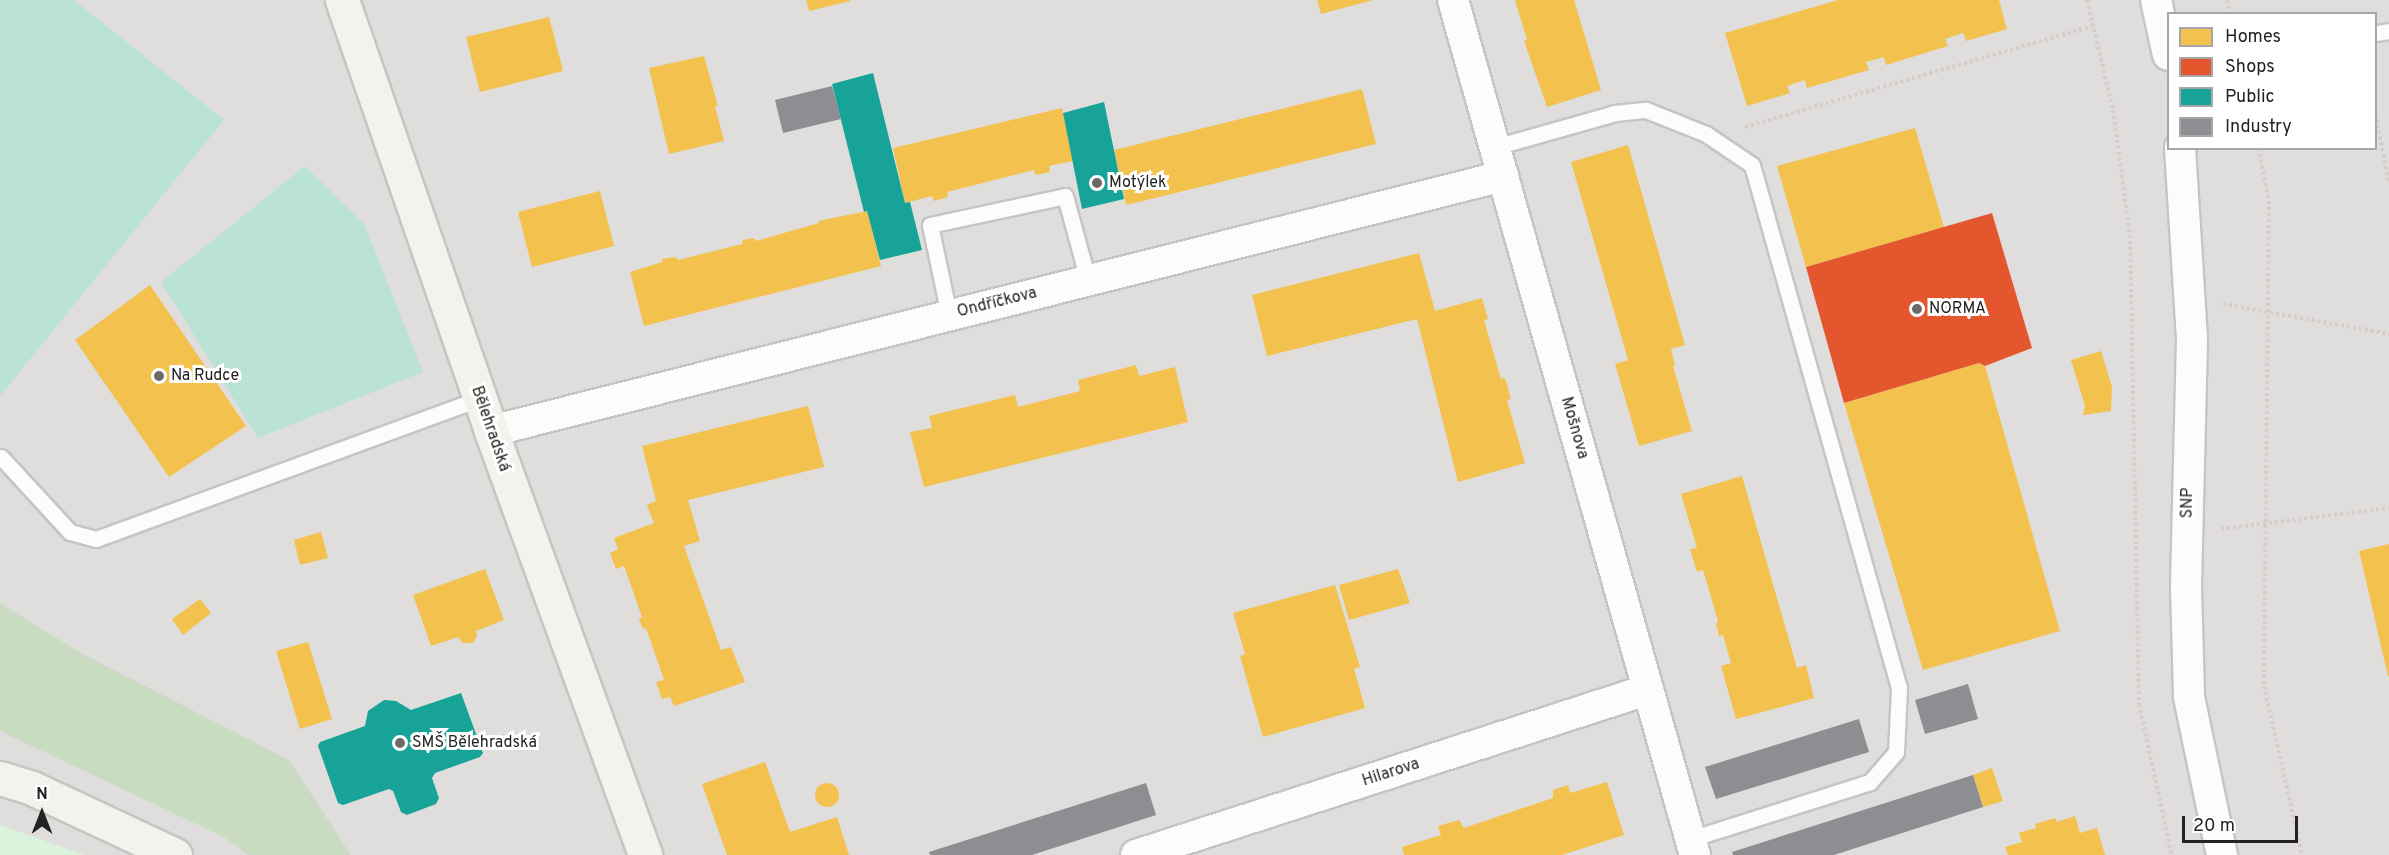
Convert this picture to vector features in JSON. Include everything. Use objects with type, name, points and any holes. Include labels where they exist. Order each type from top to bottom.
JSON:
[{"type":"street","name":"Bělehradská","points":[[342,0],[479,399],[645,855]]},
{"type":"street","name":"Mošnova","points":[[1453,0],[1693,847]]},
{"type":"street","points":[[2156,0],[2167,47]]},
{"type":"street","name":"SNP","points":[[2180,150],[2192,340],[2187,533],[2189,697],[2222,855]]},
{"type":"street","name":"Ondříčkova","points":[[491,431],[1503,176]]},
{"type":"street","name":"Hilarova","points":[[1136,855],[1647,690]]},
{"type":"street","points":[[0,778],[32,788],[175,855]]},
{"type":"lane","points":[[1495,147],[1615,113],[1646,110],[1706,134],[1752,165],[1899,688],[1896,752],[1870,782],[1693,847]]},
{"type":"lane","points":[[949,315],[930,225],[1065,196],[1089,280]]},
{"type":"lane","points":[[1,457],[70,532],[96,539],[479,399]]},
{"type":"path","points":[[2087,0],[2113,110],[2130,236],[2139,704],[2172,855]]},
{"type":"path","points":[[1706,134],[1756,124],[2093,26]]},
{"type":"path","points":[[2377,125],[2389,181]]},
{"type":"path","points":[[2259,150],[2269,201],[2264,686],[2302,855]]},
{"type":"path","points":[[2190,299],[2269,311],[2389,334]]},
{"type":"path","points":[[2187,533],[2389,508]]},
{"type":"shaded area","points":[[0,0],[2389,0],[2389,855],[0,855]]},
{"type":"green space","points":[[0,0],[74,0],[224,120],[0,396]]},
{"type":"green space","points":[[305,166],[364,224],[423,372],[258,438],[161,282]]},
{"type":"green space","points":[[0,603],[79,652],[289,760],[351,855],[248,855],[226,838],[0,731]]},
{"type":"green space","points":[[0,825],[85,855],[0,855]]},
{"type":"building: Homes","points":[[806,0],[850,0],[850,1],[809,11]]},
{"type":"building: Homes","points":[[1317,0],[1373,0],[1321,14]]},
{"type":"building: Homes","points":[[1515,0],[1574,0],[1601,90],[1547,107],[1524,41],[1527,40]]},
{"type":"building: Homes","points":[[1838,0],[1999,0],[2007,29],[1966,41],[1963,33],[1945,39],[1948,46],[1886,65],[1884,57],[1866,62],[1869,70],[1807,88],[1805,80],[1787,86],[1790,93],[1747,106],[1725,33]]},
{"type":"building: Homes","points":[[549,17],[563,71],[480,92],[466,37]]},
{"type":"building: Homes","points":[[704,56],[718,106],[715,106],[724,141],[669,154],[649,68]]},
{"type":"building: Homes","points":[[1362,89],[1376,144],[1126,205],[1114,150]]},
{"type":"building: Homes","points":[[1062,108],[1073,161],[1049,166],[1050,172],[1036,175],[1034,170],[947,192],[948,197],[934,201],[932,196],[905,203],[893,148]]},
{"type":"building: Homes","points":[[1915,128],[1944,227],[1806,267],[1777,166]]},
{"type":"building: Homes","points":[[1628,145],[1685,345],[1671,349],[1675,365],[1673,366],[1692,431],[1639,446],[1615,364],[1628,360],[1571,162]]},
{"type":"building: Homes","points":[[600,191],[614,246],[532,267],[518,212]]},
{"type":"building: Homes","points":[[867,211],[881,266],[644,326],[630,272],[662,262],[662,259],[676,257],[678,260],[742,244],[743,240],[754,238],[756,241],[819,223],[818,221]]},
{"type":"building: Homes","points":[[1419,253],[1435,311],[1482,298],[1488,319],[1484,320],[1501,379],[1505,378],[1511,399],[1507,400],[1525,463],[1458,482],[1417,319],[1267,356],[1252,295]]},
{"type":"building: Homes","points":[[150,285],[246,426],[169,477],[75,340]]},
{"type":"building: Homes","points":[[2101,351],[2112,387],[2111,411],[2083,415],[2085,406],[2071,360]]},
{"type":"building: Homes","points":[[1979,363],[1985,366],[2060,631],[1923,670],[1844,403]]},
{"type":"building: Homes","points":[[1136,365],[1139,376],[1175,367],[1188,422],[924,487],[910,432],[932,428],[929,416],[1015,395],[1018,407],[1080,391],[1078,380]]},
{"type":"building: Homes","points":[[808,406],[824,467],[688,500],[700,541],[684,546],[721,650],[731,647],[745,682],[674,706],[670,697],[662,699],[656,682],[664,680],[646,628],[643,629],[639,619],[642,617],[624,566],[616,569],[610,553],[618,549],[614,538],[654,523],[647,505],[656,501],[642,446]]},
{"type":"building: Homes","points":[[1742,476],[1797,668],[1806,665],[1814,698],[1736,719],[1721,666],[1731,663],[1723,635],[1719,636],[1716,624],[1718,621],[1703,570],[1697,572],[1690,549],[1697,548],[1681,494]]},
{"type":"building: Homes","points":[[321,532],[328,558],[300,565],[294,540]]},
{"type":"building: Homes","points":[[2389,544],[2389,676],[2388,676],[2359,551]]},
{"type":"building: Homes","points":[[485,569],[504,620],[476,631],[477,636],[473,643],[463,643],[458,637],[431,646],[413,595]]},
{"type":"building: Homes","points":[[1398,569],[1410,603],[1349,620],[1339,585]]},
{"type":"building: Homes","points":[[1335,585],[1360,667],[1354,669],[1365,708],[1263,737],[1240,656],[1245,654],[1233,613]]},
{"type":"building: Homes","points":[[200,599],[211,613],[183,635],[172,619]]},
{"type":"building: Homes","points":[[308,642],[332,719],[300,729],[276,651]]},
{"type":"building: Homes","points":[[765,762],[790,832],[837,817],[849,855],[727,855],[702,784]]},
{"type":"building: Homes","points":[[1992,768],[2003,801],[1983,807],[1973,775]]},
{"type":"building: Homes","points":[[1607,782],[1624,835],[1562,855],[1404,855],[1402,847],[1441,835],[1438,826],[1459,820],[1464,828],[1553,798],[1553,790],[1568,785],[1570,793]]},
{"type":"building: Homes","points":[[827,783],[832,784],[838,790],[838,800],[832,806],[827,807],[822,806],[816,800],[815,795],[816,790],[822,784]]},
{"type":"building: Homes","points":[[2075,816],[2080,833],[2097,828],[2105,855],[2008,855],[2005,847],[2022,842],[2019,833],[2036,828],[2035,824],[2055,818],[2057,822]]},
{"type":"building: Shops","points":[[1992,213],[2032,348],[1985,366],[1979,363],[1844,403],[1806,267]]},
{"type":"building: Public","points":[[873,73],[905,203],[910,202],[922,250],[880,260],[867,211],[864,212],[832,84]]},
{"type":"building: Public","points":[[1104,102],[1124,199],[1082,209],[1063,113]]},
{"type":"building: Public","points":[[461,693],[483,753],[480,757],[435,773],[432,778],[439,798],[436,804],[407,815],[401,812],[393,791],[389,789],[343,805],[338,803],[318,746],[320,742],[365,726],[368,711],[384,700],[396,701],[411,710]]},
{"type":"building: Industry","points":[[832,86],[841,119],[783,133],[775,100]]},
{"type":"building: Industry","points":[[1968,684],[1978,719],[1925,734],[1915,700]]},
{"type":"building: Industry","points":[[1859,719],[1869,752],[1716,799],[1705,767]]},
{"type":"building: Industry","points":[[1973,775],[1983,807],[1834,855],[1733,855],[1732,852]]},
{"type":"building: Industry","points":[[1146,783],[1156,815],[1032,855],[930,855],[929,852]]},
{"type":"place","name":"Motýlek","points":[[1097,183]]},
{"type":"place","name":"NORMA","points":[[1917,309]]},
{"type":"place","name":"Na Rudce","points":[[159,376]]},
{"type":"place","name":"SMŠ Bělehradská","points":[[400,743]]}]
